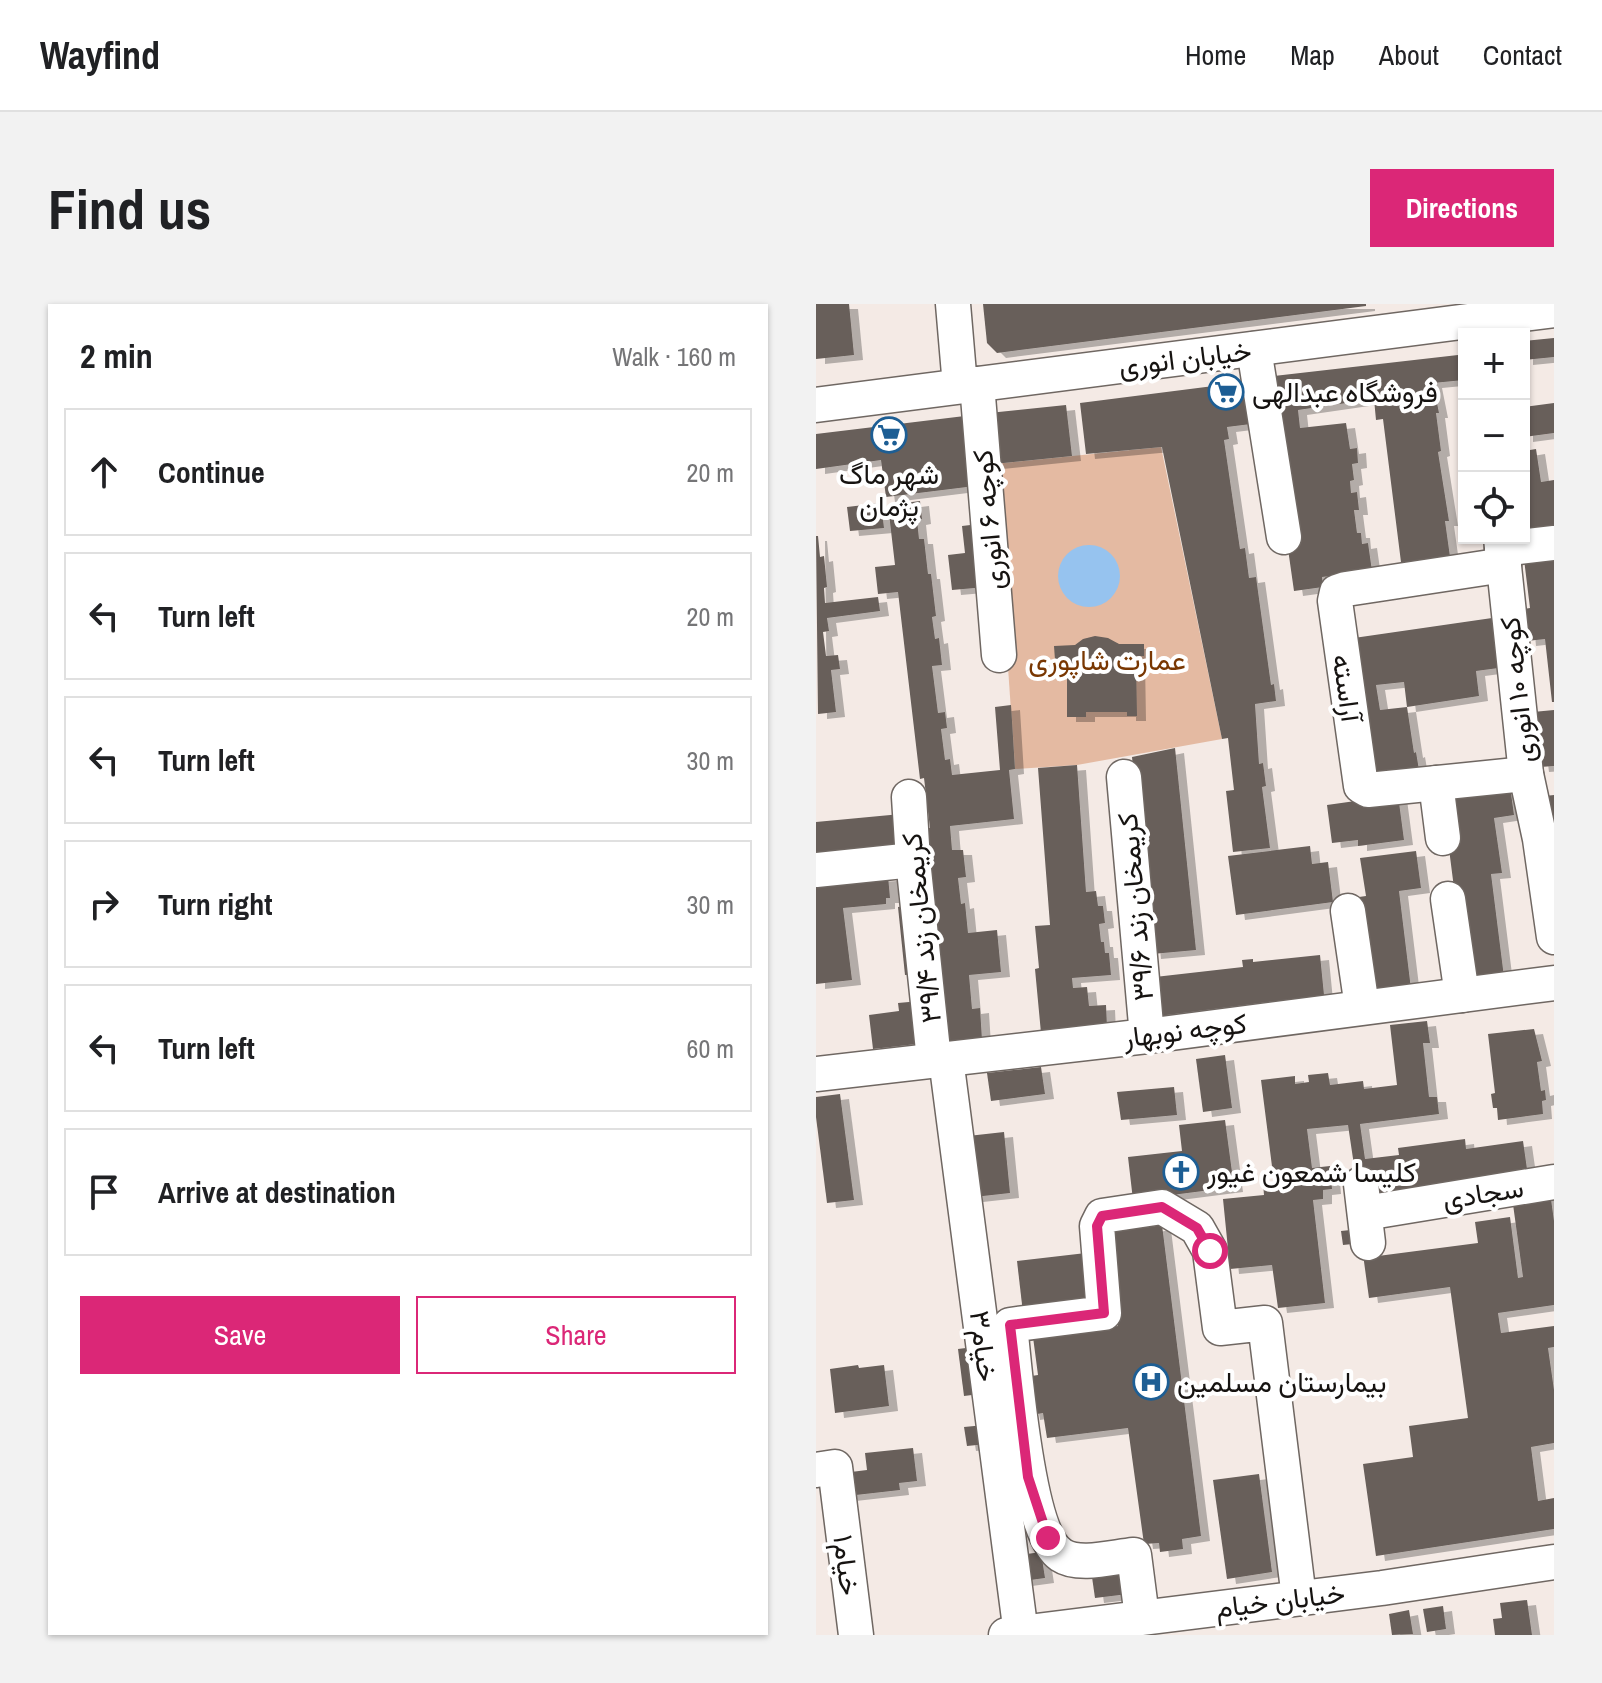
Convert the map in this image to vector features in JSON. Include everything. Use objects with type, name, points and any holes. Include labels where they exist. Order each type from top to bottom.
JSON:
[{"type":"street","name":"کوچه ۶ انوری","points":[[953,304],[969,385],[999,655]]},
{"type":"street","name":"خیابان انوری","points":[[816,405],[1554,310]]},
{"type":"street","points":[[1254,349],[1284,537]]},
{"type":"street","points":[[1502,551],[1554,543]]},
{"type":"street","name":"کوچه ۱۰ انوری","points":[[1502,551],[1526,774],[1547,838],[1554,937]]},
{"type":"street","name":"آراسته","points":[[1502,551],[1337,592],[1335,601],[1361,786],[1368,790],[1526,774]]},
{"type":"street","name":"کریمخان زند ۳۹/۶","points":[[1124,777],[1147,1036]]},
{"type":"street","points":[[1436,783],[1443,838]]},
{"type":"street","name":"کریمخان زند ۳۹/۴","points":[[909,797],[913,860],[940,1059]]},
{"type":"street","points":[[816,870],[913,860]]},
{"type":"street","points":[[1448,899],[1462,995]]},
{"type":"street","points":[[1348,911],[1362,1007]]},
{"type":"street","name":"کوچه نوبهار","points":[[816,1074],[1147,1036],[1554,983]]},
{"type":"street","name":"خیام۳","points":[[940,1059],[1014,1634]]},
{"type":"street","name":"سجادی","points":[[1365,1213],[1554,1182]]},
{"type":"street","points":[[1142,1617],[1134,1555],[1078,1561],[1061,1555],[1048,1538],[1028,1477],[1010,1325],[1104,1313],[1097,1226],[1102,1216],[1162,1207],[1197,1228],[1210,1251],[1220,1328],[1265,1323],[1299,1598]]},
{"type":"street","name":"۱خیام","points":[[816,1470],[835,1467],[856,1635]]},
{"type":"street","name":"خیابان خیام","points":[[1014,1634],[1142,1617],[1191,1623],[1299,1598],[1554,1562]]},
{"type":"green space","name":"عمارت شاپوری","points":[[1161,447],[1222,739],[1077,765],[1015,769],[994,464]]},
{"type":"water","points":[[1089,545],[1101,547],[1111,554],[1118,564],[1118,588],[1111,598],[1101,605],[1089,607],[1077,605],[1067,598],[1060,588],[1058,576],[1060,564],[1067,554],[1077,547]]},
{"type":"building","points":[[816,304],[849,304],[854,355],[816,359]]},
{"type":"building","points":[[983,304],[1366,306],[997,353],[987,343]]},
{"type":"building","points":[[1554,338],[1554,357],[1530,359],[1530,340]]},
{"type":"building","points":[[1458,355],[1458,381],[1433,383],[1439,413],[1436,413],[1441,451],[1438,452],[1449,521],[1445,521],[1451,564],[1402,570],[1383,419],[1376,420],[1374,399],[1298,410],[1300,428],[1346,423],[1350,449],[1357,448],[1358,463],[1352,464],[1354,480],[1350,481],[1351,493],[1357,492],[1359,510],[1354,510],[1357,533],[1361,533],[1362,544],[1368,543],[1372,571],[1322,577],[1323,587],[1294,591],[1287,542],[1274,376]]},
{"type":"building","points":[[1245,382],[1251,424],[1227,427],[1229,439],[1224,440],[1240,549],[1245,548],[1249,578],[1256,577],[1276,701],[1255,704],[1259,764],[1263,763],[1266,786],[1262,787],[1270,848],[1233,852],[1226,791],[1234,790],[1228,738],[1222,739],[1162,447],[1086,454],[1080,403]]},
{"type":"building","points":[[1554,403],[1554,433],[1530,436],[1530,406]]},
{"type":"building","points":[[1066,405],[1072,456],[994,464],[989,413]]},
{"type":"building","points":[[973,415],[975,486],[886,497],[881,460],[816,469],[816,434]]},
{"type":"building","points":[[1536,449],[1541,482],[1554,480],[1554,540],[1530,538],[1530,450]]},
{"type":"building","points":[[920,501],[922,519],[917,520],[919,539],[924,539],[928,574],[931,574],[936,616],[932,617],[935,639],[939,638],[942,665],[932,666],[938,713],[945,712],[947,728],[941,729],[945,760],[950,759],[952,775],[1000,770],[995,707],[1011,705],[1015,769],[1009,770],[1014,819],[950,826],[952,850],[963,850],[966,877],[958,878],[961,904],[965,903],[968,933],[997,930],[1001,972],[969,975],[972,1009],[980,1008],[982,1040],[941,1044],[922,829],[930,828],[924,778],[920,779],[898,592],[878,594],[875,567],[895,565],[888,505]]},
{"type":"building","points":[[881,503],[884,528],[850,531],[847,507]]},
{"type":"building","points":[[979,524],[986,587],[952,590],[948,555],[965,553],[962,526]]},
{"type":"building","points":[[816,536],[820,557],[824,556],[825,603],[878,597],[880,611],[827,618],[829,631],[823,632],[826,656],[838,655],[840,669],[831,670],[836,712],[818,714]]},
{"type":"building","points":[[1554,548],[1552,702],[1545,639],[1527,641],[1524,609],[1530,608],[1523,551]]},
{"type":"building","points":[[1499,617],[1506,667],[1476,671],[1479,696],[1407,707],[1419,770],[1368,777],[1347,639]],"holes":[[[1404,682],[1407,707],[1380,710],[1376,685]]]},
{"type":"building","points":[[1095,636],[1119,644],[1144,644],[1144,656],[1136,656],[1137,716],[1127,716],[1127,712],[1086,712],[1086,717],[1067,717],[1067,659],[1055,660],[1054,646],[1075,645]]},
{"type":"building","points":[[1554,710],[1554,766],[1540,767],[1533,712]]},
{"type":"building","points":[[1175,748],[1196,950],[1152,954],[1132,757]]},
{"type":"building","points":[[1077,765],[1086,892],[1096,891],[1098,906],[1103,906],[1105,923],[1099,924],[1101,942],[1104,942],[1105,953],[1109,953],[1111,975],[1072,978],[1073,988],[1087,987],[1089,1006],[1106,1005],[1107,1027],[1041,1033],[1035,969],[1039,968],[1035,926],[1050,925],[1038,768]]},
{"type":"building","points":[[1510,786],[1514,815],[1494,818],[1502,873],[1491,874],[1504,977],[1466,982],[1442,794]]},
{"type":"building","points":[[1398,795],[1404,840],[1358,846],[1358,840],[1332,843],[1327,805]]},
{"type":"building","points":[[1554,795],[1554,832],[1545,796]]},
{"type":"building","points":[[901,814],[905,853],[816,862],[816,822]]},
{"type":"building","points":[[1310,846],[1312,864],[1328,862],[1333,902],[1236,915],[1228,856]]},
{"type":"building","points":[[1416,851],[1421,888],[1399,891],[1411,989],[1372,994],[1359,897],[1366,896],[1360,858]]},
{"type":"building","points":[[888,876],[890,898],[886,898],[886,904],[843,908],[852,980],[816,984],[816,881]]},
{"type":"building","points":[[912,905],[920,974],[905,975],[898,907]]},
{"type":"building","points":[[1320,955],[1324,995],[1159,1016],[1155,977],[1243,967],[1242,960],[1253,959],[1253,962]]},
{"type":"building","points":[[920,1001],[925,1043],[873,1049],[869,1015],[899,1011],[898,1003]]},
{"type":"building","points":[[1427,1021],[1430,1043],[1423,1043],[1429,1097],[1437,1097],[1439,1114],[1360,1124],[1365,1159],[1399,1155],[1398,1148],[1465,1139],[1466,1149],[1523,1141],[1528,1176],[1370,1198],[1355,1172],[1348,1125],[1307,1129],[1312,1168],[1330,1166],[1332,1189],[1323,1190],[1323,1199],[1313,1200],[1325,1303],[1278,1308],[1272,1265],[1230,1269],[1223,1199],[1264,1195],[1263,1183],[1274,1182],[1261,1080],[1295,1076],[1295,1084],[1309,1082],[1308,1075],[1328,1073],[1330,1085],[1363,1081],[1364,1089],[1397,1085],[1390,1025]]},
{"type":"building","points":[[1534,1029],[1542,1061],[1537,1062],[1541,1091],[1545,1090],[1543,1114],[1498,1120],[1491,1094],[1495,1093],[1488,1034]]},
{"type":"building","points":[[1225,1055],[1232,1108],[1203,1112],[1196,1059]]},
{"type":"building","points":[[1041,1067],[1045,1094],[991,1101],[987,1073]]},
{"type":"building","points":[[1174,1087],[1177,1115],[1121,1120],[1117,1092]]},
{"type":"building","points":[[840,1094],[854,1200],[827,1203],[816,1097]]},
{"type":"building","name":"کلیسا شمعون غیور","points":[[1225,1120],[1234,1187],[1133,1200],[1128,1157],[1182,1151],[1179,1125]]},
{"type":"building","points":[[1004,1132],[1010,1193],[974,1197],[968,1136]]},
{"type":"building","points":[[1550,1192],[1554,1221],[1554,1305],[1498,1313],[1501,1333],[1554,1326],[1554,1347],[1548,1348],[1554,1390],[1554,1443],[1531,1447],[1538,1501],[1554,1498],[1554,1529],[1376,1556],[1363,1464],[1413,1457],[1409,1426],[1468,1418],[1450,1287],[1369,1298],[1362,1247],[1378,1256],[1478,1243],[1475,1222],[1510,1217],[1518,1278],[1523,1277],[1512,1197]]},
{"type":"building","points":[[1142,1219],[1143,1228],[1162,1225],[1201,1536],[1182,1539],[1183,1549],[1160,1552],[1159,1543],[1144,1544],[1128,1428],[1047,1438],[1043,1413],[1031,1415],[1025,1377],[1038,1375],[1033,1337],[1118,1326],[1107,1233],[1124,1230],[1123,1221]]},
{"type":"building","points":[[1360,1229],[1362,1243],[1343,1245],[1341,1231]]},
{"type":"building","points":[[1086,1253],[1092,1306],[1023,1313],[1017,1261]]},
{"type":"building","points":[[974,1347],[980,1394],[964,1396],[958,1349]]},
{"type":"building","points":[[858,1365],[859,1368],[884,1365],[889,1406],[835,1413],[830,1369]]},
{"type":"building","points":[[985,1425],[987,1444],[967,1446],[964,1427]]},
{"type":"building","points":[[913,1448],[917,1481],[899,1483],[900,1490],[847,1496],[843,1473],[867,1470],[865,1453]]},
{"type":"building","points":[[1259,1474],[1272,1572],[1227,1579],[1213,1480]]},
{"type":"building","points":[[1041,1552],[1045,1578],[1023,1581],[1020,1555]]},
{"type":"building","points":[[1126,1573],[1128,1594],[1095,1598],[1092,1577]]},
{"type":"building","points":[[1527,1600],[1532,1635],[1495,1635],[1493,1619],[1502,1618],[1500,1603]]},
{"type":"building","points":[[1443,1606],[1446,1629],[1427,1632],[1423,1609]]},
{"type":"building","points":[[1409,1610],[1413,1634],[1392,1635],[1389,1614]]},
{"type":"place","name":"فروشگاه عبدالهی","points":[[1226,392]]},
{"type":"place","name":"شهر ماگ پژمان","points":[[889,435]]},
{"type":"place","name":"کلیسا شمعون غیور","points":[[1181,1172]]},
{"type":"place","name":"بیمارستان مسلمین","points":[[1151,1382]]},
{"type":"route","points":[[1048,1538],[1028,1477],[1010,1325],[1104,1313],[1097,1226],[1102,1216],[1162,1207],[1197,1228],[1210,1251]]}]
